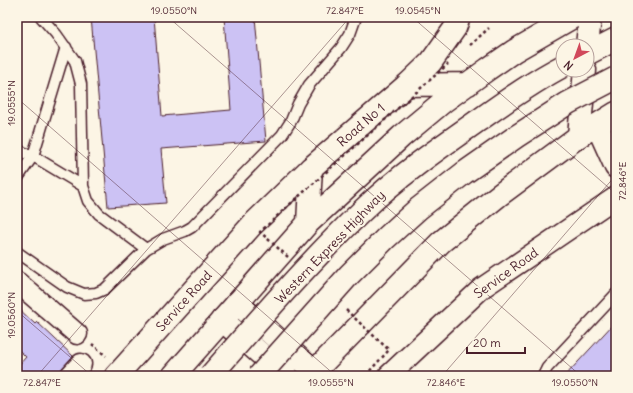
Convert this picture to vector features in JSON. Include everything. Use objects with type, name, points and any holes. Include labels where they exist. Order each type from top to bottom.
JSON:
[{"type":"main road","name":"Road No 1","points":[[252,225],[311,168],[407,85],[431,62],[455,28],[460,17]]},
{"type":"main road","points":[[173,376],[308,223],[402,136],[444,101],[488,69],[573,17]]},
{"type":"main road","points":[[588,38],[590,17]]},
{"type":"main road","points":[[595,50],[616,39]]},
{"type":"main road","name":"Western Express Highway","points":[[210,376],[257,322],[362,210],[444,144],[503,103],[555,70]]},
{"type":"main road","points":[[579,136],[584,78]]},
{"type":"main road","points":[[258,376],[349,275],[418,209],[464,173],[517,136],[568,103],[616,78]]},
{"type":"main road","points":[[407,85],[468,84]]},
{"type":"main road","points":[[237,303],[315,374],[441,242],[498,196],[579,136],[616,114]]},
{"type":"main road","points":[[597,125],[616,167]]},
{"type":"main road","points":[[308,223],[311,168]]},
{"type":"main road","name":"Service Road","points":[[119,373],[252,225]]},
{"type":"main road","points":[[222,320],[286,376]]},
{"type":"street","name":"Service Road","points":[[388,376],[482,288],[616,197]]},
{"type":"street","points":[[17,282],[76,334]]},
{"type":"lane","points":[[41,17],[56,34],[75,61],[81,84],[82,186],[88,201],[99,214],[146,249]]},
{"type":"lane","points":[[17,252],[67,287],[84,294],[96,293],[105,288],[146,249],[163,239],[192,227],[282,135],[291,121],[298,104],[309,85],[341,48],[350,34],[356,17]]},
{"type":"lane","points":[[17,179],[33,156],[66,47]]},
{"type":"lane","points":[[17,150],[33,156],[82,186]]},
{"type":"lane","points":[[543,376],[547,368],[616,294]]},
{"type":"path","points":[[288,257],[260,232],[448,64]]},
{"type":"path","points":[[342,307],[389,350],[365,376]]},
{"type":"path","points":[[76,334],[91,343],[119,373]]},
{"type":"building","points":[[91,17],[154,17],[162,116],[231,110],[224,17],[255,17],[266,141],[161,149],[166,203],[108,207]]},
{"type":"building","points":[[17,307],[35,324],[37,322],[73,356],[62,368],[59,376],[17,376],[17,367],[26,357],[17,348]]},
{"type":"building","points":[[616,321],[616,376],[565,376]]}]
